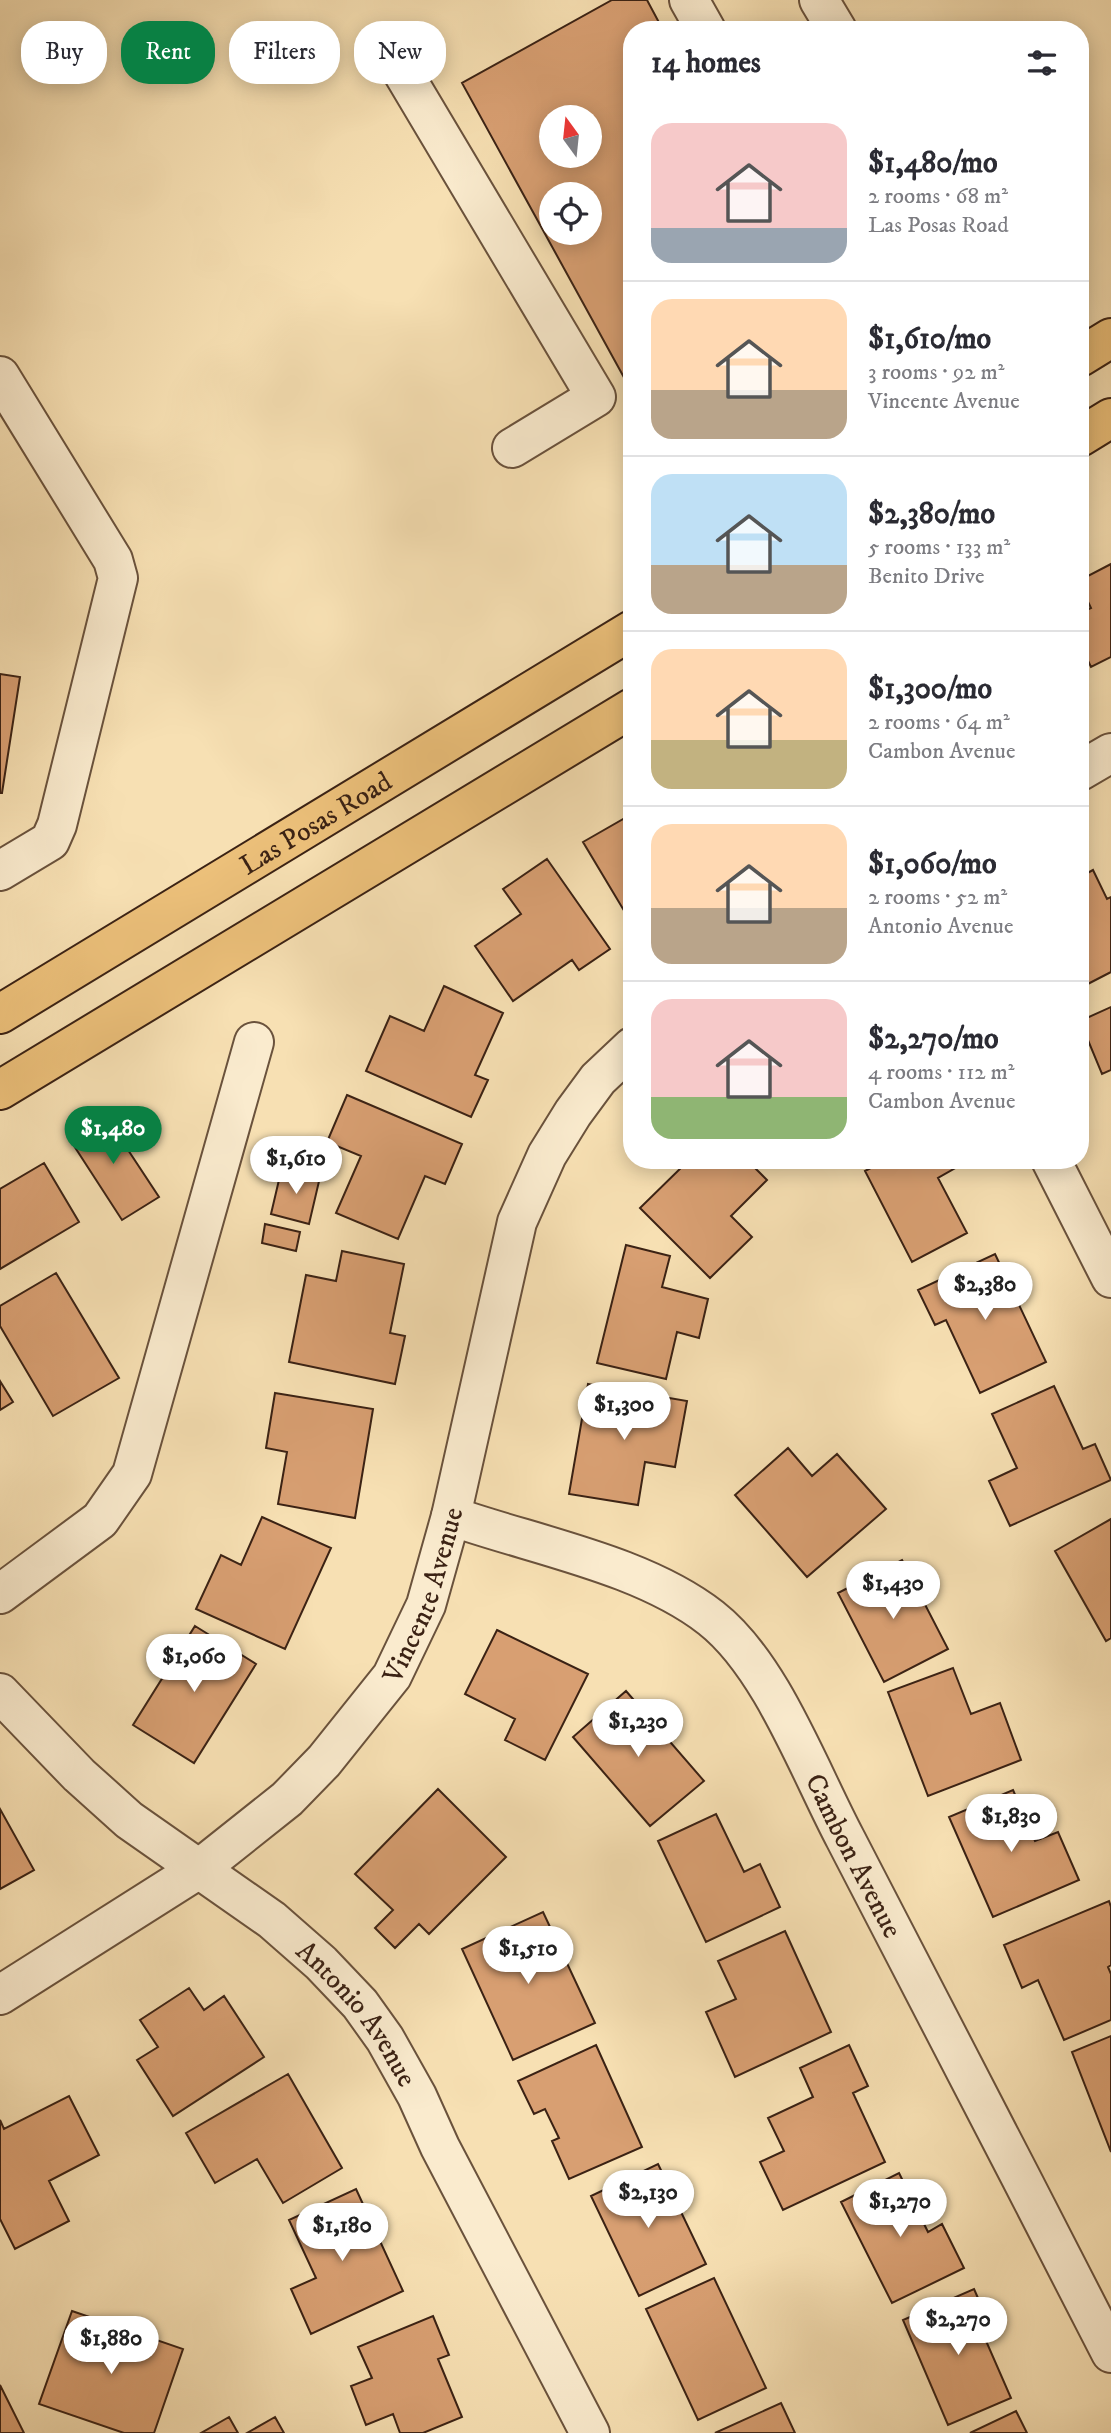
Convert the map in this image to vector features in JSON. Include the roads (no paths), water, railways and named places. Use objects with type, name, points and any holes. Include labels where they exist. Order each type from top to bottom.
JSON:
[{"type":"main road","points":[[1089,351],[1111,338]]},
{"type":"main road","name":"Las Posas Road","points":[[0,1014],[623,635]]},
{"type":"main road","points":[[0,1090],[623,713]]},
{"type":"street","points":[[689,0],[701,21]]},
{"type":"street","points":[[819,0],[832,21]]},
{"type":"street","points":[[409,84],[596,397],[512,449]]},
{"type":"street","points":[[0,376],[113,560],[118,578],[57,825],[50,841],[0,871]]},
{"type":"street","points":[[1089,766],[1111,753]]},
{"type":"street","points":[[0,1594],[100,1520],[132,1474],[254,1042]]},
{"type":"street","name":"Vincente Avenue","points":[[0,1995],[199,1869],[287,1799],[324,1761],[392,1676],[426,1605],[451,1516],[517,1222],[547,1155],[573,1113],[598,1079],[623,1055]]},
{"type":"street","points":[[1056,1169],[1111,1278]]},
{"type":"street","name":"Cambon Avenue","points":[[451,1516],[640,1577],[709,1616],[735,1638],[775,1699],[827,1805],[1111,2353]]},
{"type":"street","name":"Antonio Avenue","points":[[0,1693],[79,1774],[129,1820],[272,1920],[321,1963],[360,2004],[385,2039],[417,2095],[440,2147],[590,2433]]}]
